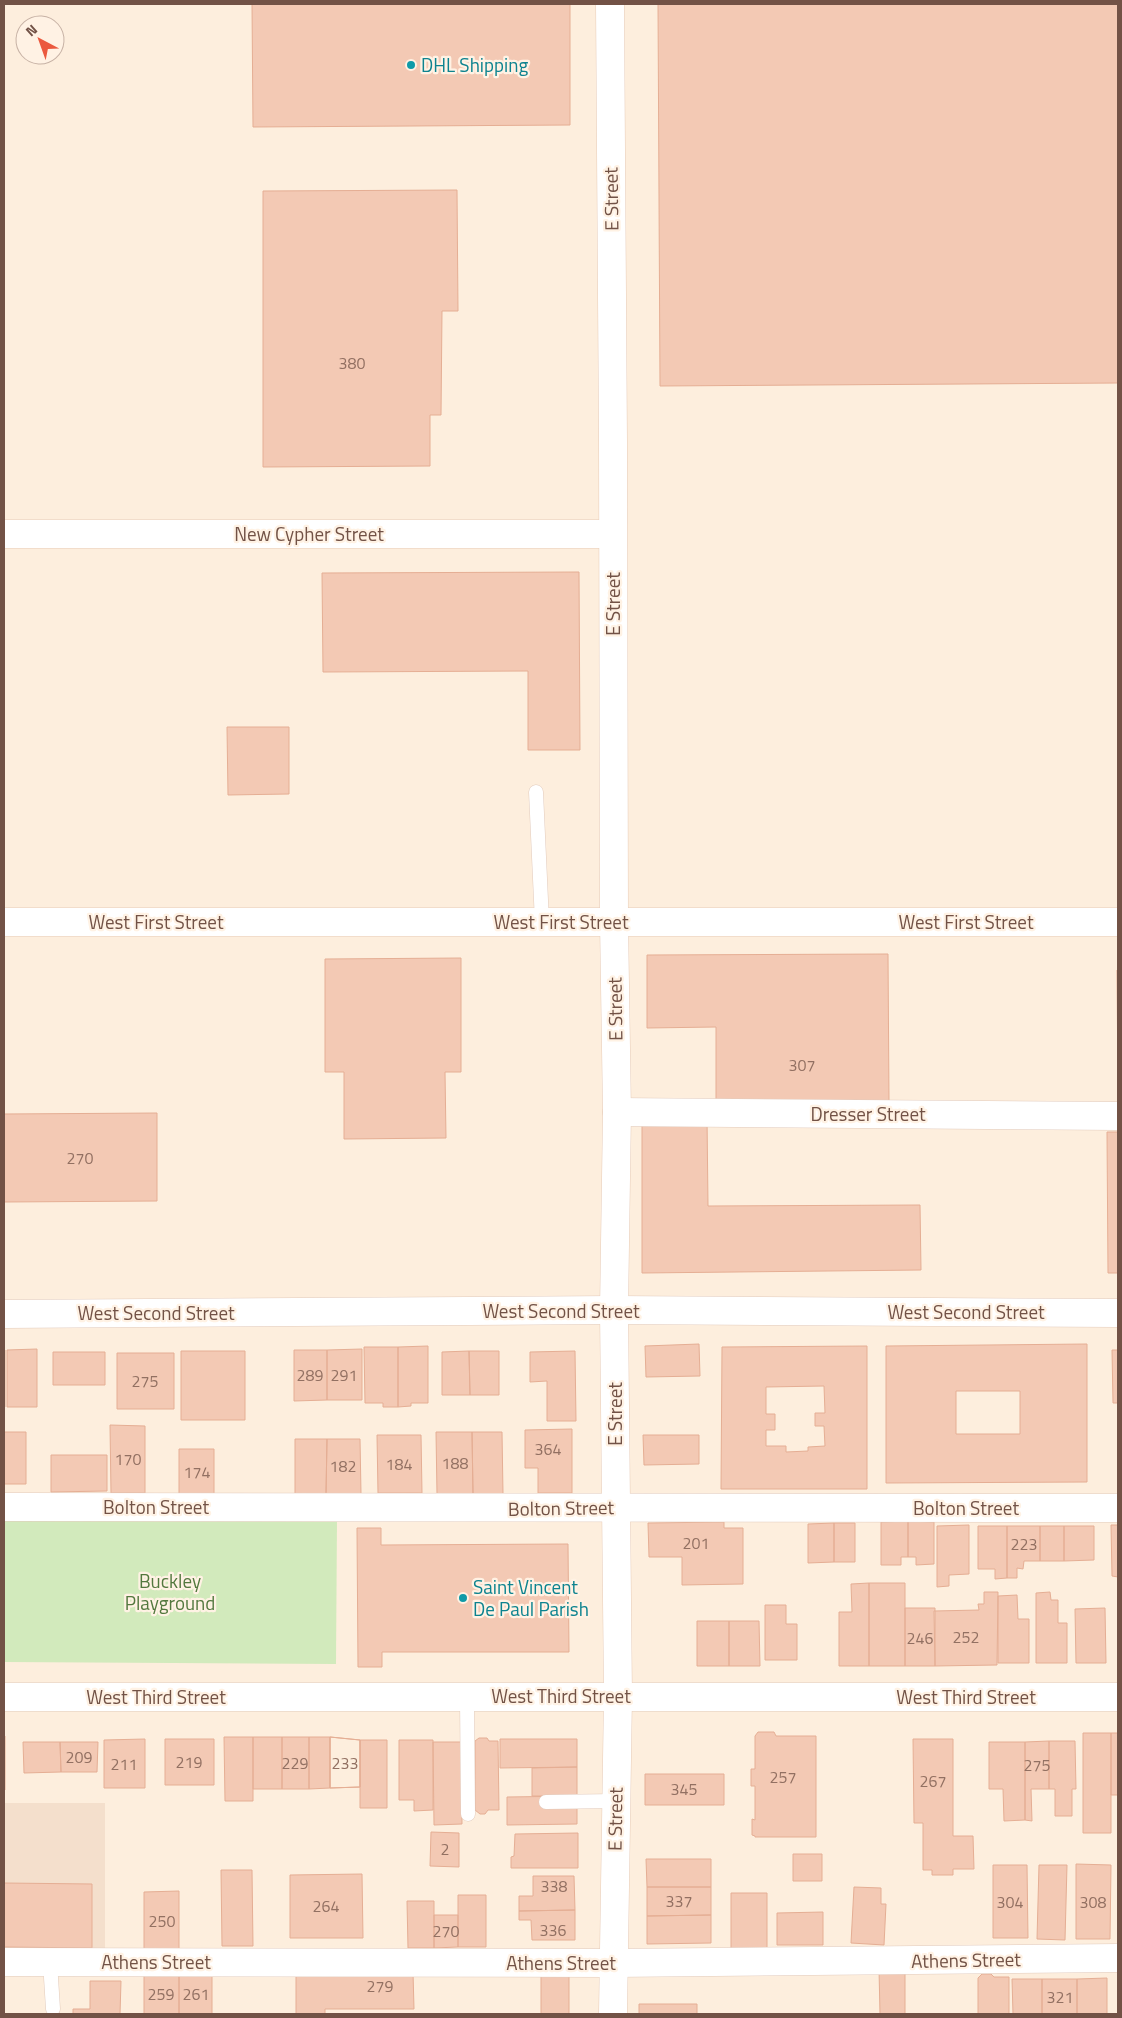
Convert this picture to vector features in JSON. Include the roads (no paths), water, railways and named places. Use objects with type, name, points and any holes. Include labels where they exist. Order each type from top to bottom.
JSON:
[{"type":"street","name":"E Street","points":[[610,4],[614,922],[617,1112],[614,1310],[618,1696],[613,2014]]},
{"type":"street","name":"New Cypher Street","points":[[4,534],[613,534]]},
{"type":"street","name":"West First Street","points":[[4,922],[1118,922]]},
{"type":"street","name":"Dresser Street","points":[[617,1112],[1118,1116]]},
{"type":"street","name":"West Second Street","points":[[4,1314],[614,1310],[1118,1313]]},
{"type":"street","name":"Bolton Street","points":[[4,1507],[1118,1508]]},
{"type":"street","name":"West Third Street","points":[[4,1697],[1118,1697]]},
{"type":"street","name":"Athens Street","points":[[4,1962],[613,1964],[1118,1958]]},
{"type":"lane","points":[[536,792],[542,922]]},
{"type":"lane","points":[[467,1696],[468,1814]]},
{"type":"lane","points":[[546,1802],[616,1801]]},
{"type":"lane","points":[[50,1962],[53,2009]]},
{"type":"place","name":"DHL Shipping","points":[[411,65]]},
{"type":"place","name":"Saint Vincent De Paul Parish","points":[[463,1598]]},
{"type":"park label","name":"Buckley Playground","points":[[170,1592]]}]
